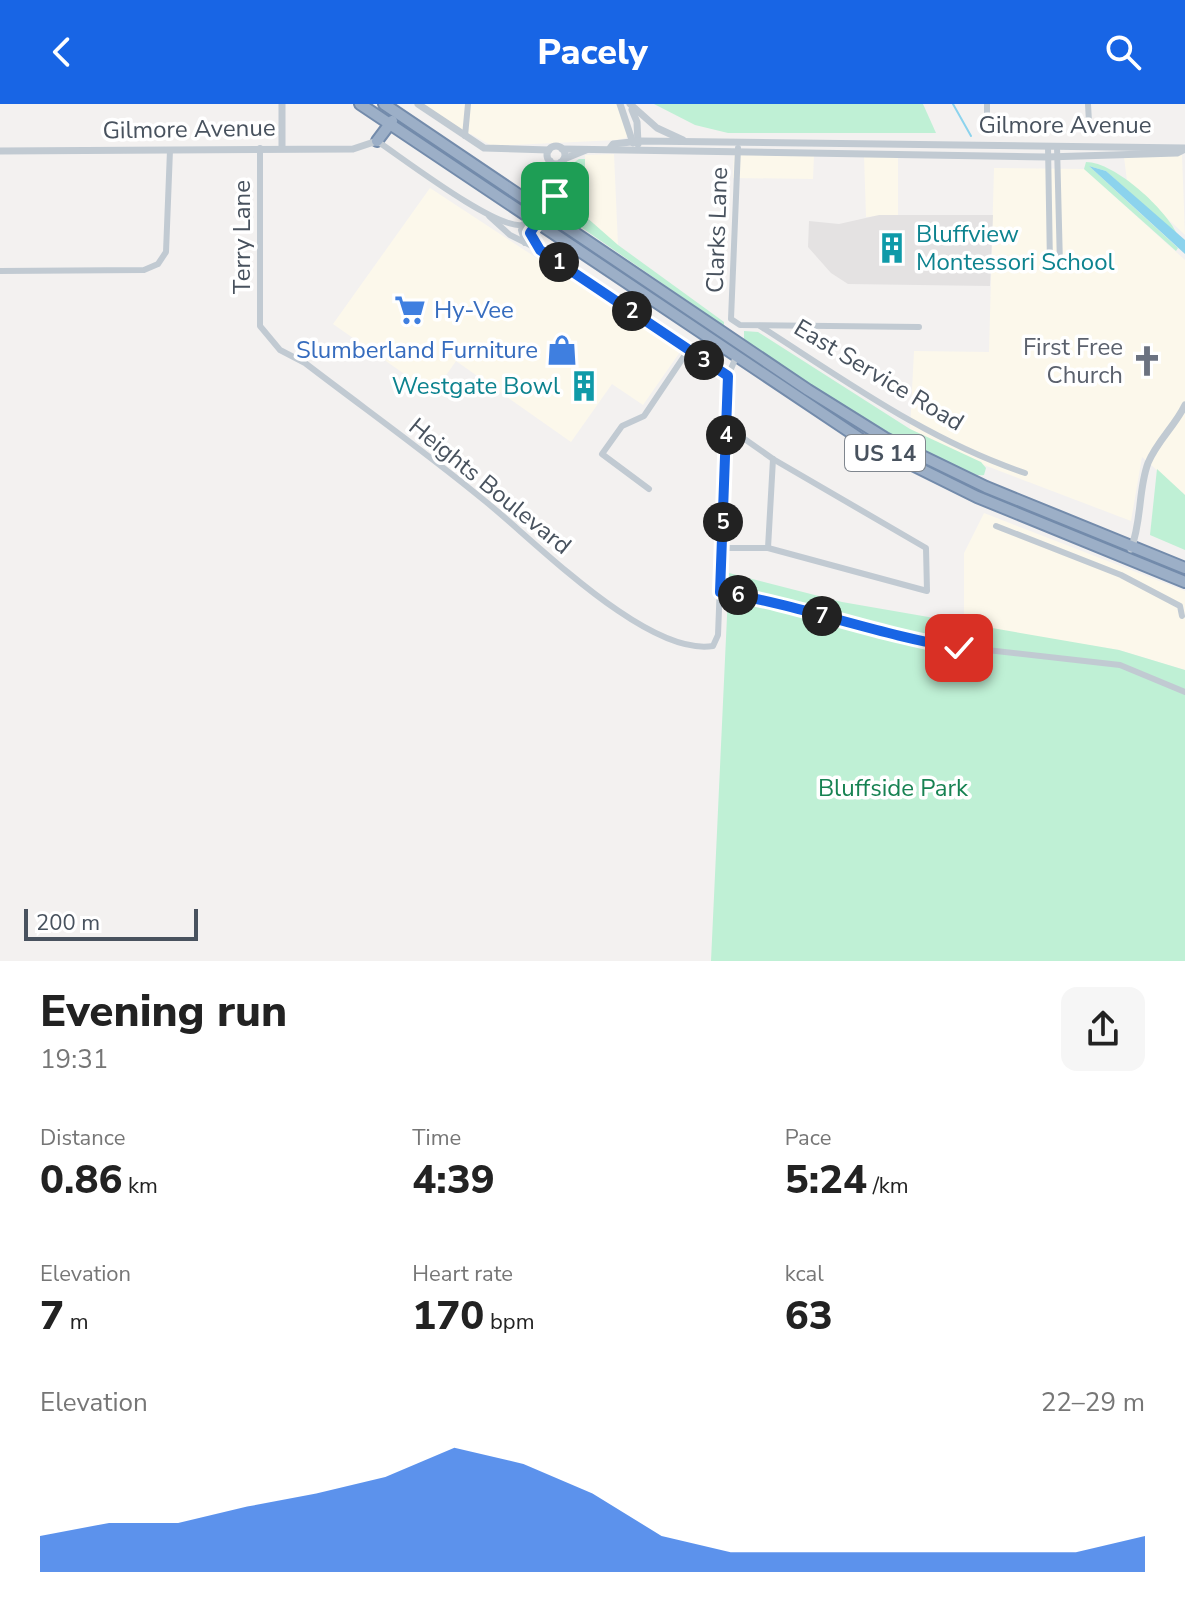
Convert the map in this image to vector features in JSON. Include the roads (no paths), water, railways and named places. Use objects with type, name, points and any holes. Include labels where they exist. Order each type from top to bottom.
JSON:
[{"type":"highway","points":[[360,104],[374,113],[387,116],[389,107]]},
{"type":"highway","name":"US 14","points":[[389,107],[861,424],[923,458],[1185,568]]},
{"type":"highway","name":"US 14","points":[[374,113],[524,221],[538,223],[862,440],[919,470],[1185,582]]},
{"type":"highway","points":[[377,141],[397,118],[405,118]]},
{"type":"highway","points":[[377,141],[401,131]]},
{"type":"highway","points":[[736,357],[747,353],[757,355]]},
{"type":"street","points":[[282,104],[282,148]]},
{"type":"street","points":[[418,104],[484,148],[527,150],[549,156],[544,187],[524,221],[510,226],[489,216]]},
{"type":"street","points":[[465,136],[468,104]]},
{"type":"street","points":[[620,104],[636,141]]},
{"type":"street","points":[[629,104],[637,122],[637,150]]},
{"type":"street","points":[[629,104],[657,128],[689,142]]},
{"type":"street","points":[[987,104],[987,113]]},
{"type":"street","points":[[1088,104],[1089,122]]},
{"type":"street","points":[[377,141],[489,216],[525,244],[540,250],[728,376]]},
{"type":"street","name":"Gilmore Avenue","points":[[0,151],[359,148],[377,141]]},
{"type":"street","name":"Gilmore Avenue","points":[[610,148],[613,144],[636,141],[689,142],[738,147],[1047,157],[1177,153],[1185,148]]},
{"type":"street","points":[[1048,146],[1050,265]]},
{"type":"street","points":[[1057,146],[1060,265]]},
{"type":"street","name":"Clarks Lane","points":[[738,147],[731,319],[740,325],[759,326]]},
{"type":"street","name":"Terry Lane","points":[[260,148],[260,326]]},
{"type":"street","name":"Gilmore Avenue","points":[[549,156],[562,149],[610,148],[1185,148]]},
{"type":"street","points":[[540,250],[530,237],[555,196],[562,149]]},
{"type":"street","points":[[0,271],[144,270],[158,264],[167,246],[170,150]]},
{"type":"street","name":"Gilmore Avenue","points":[[549,156],[562,161],[586,150]]},
{"type":"street","points":[[524,221],[525,244]]},
{"type":"street","name":"Heights Boulevard","points":[[260,326],[280,350],[329,381],[487,502],[546,556],[645,628],[698,649],[713,646],[718,635],[720,592]]},
{"type":"street","points":[[759,326],[919,327]]},
{"type":"street","name":"East Service Road","points":[[759,326],[913,425],[991,462],[1025,473]]},
{"type":"street","points":[[649,489],[602,454],[622,426],[644,416],[689,349]]},
{"type":"street","points":[[736,357],[728,376],[720,592],[760,599],[934,644],[1120,665],[1185,692]]},
{"type":"street","points":[[1121,575],[1141,520],[1147,468],[1185,405]]},
{"type":"street","points":[[722,548],[768,548],[927,591],[926,548],[773,459],[726,426]]},
{"type":"street","points":[[768,548],[773,459]]},
{"type":"street","points":[[996,526],[1121,575],[1180,606],[1182,616]]},
{"type":"water","points":[[1089,166],[1106,171],[1185,240],[1185,254]]},
{"type":"waterway","points":[[953,104],[971,136]]},
{"type":"place","name":"Bluffview Montessori School","points":[[892,248]]},
{"type":"place","name":"Hy-Vee","points":[[410,310]]},
{"type":"place","name":"Slumberland Furniture","points":[[562,350]]},
{"type":"place","name":"First Free Church","points":[[1147,361]]},
{"type":"place","name":"Westgate Bowl","points":[[584,386]]},
{"type":"park label","name":"Bluffside Park","points":[[893,788]]}]
